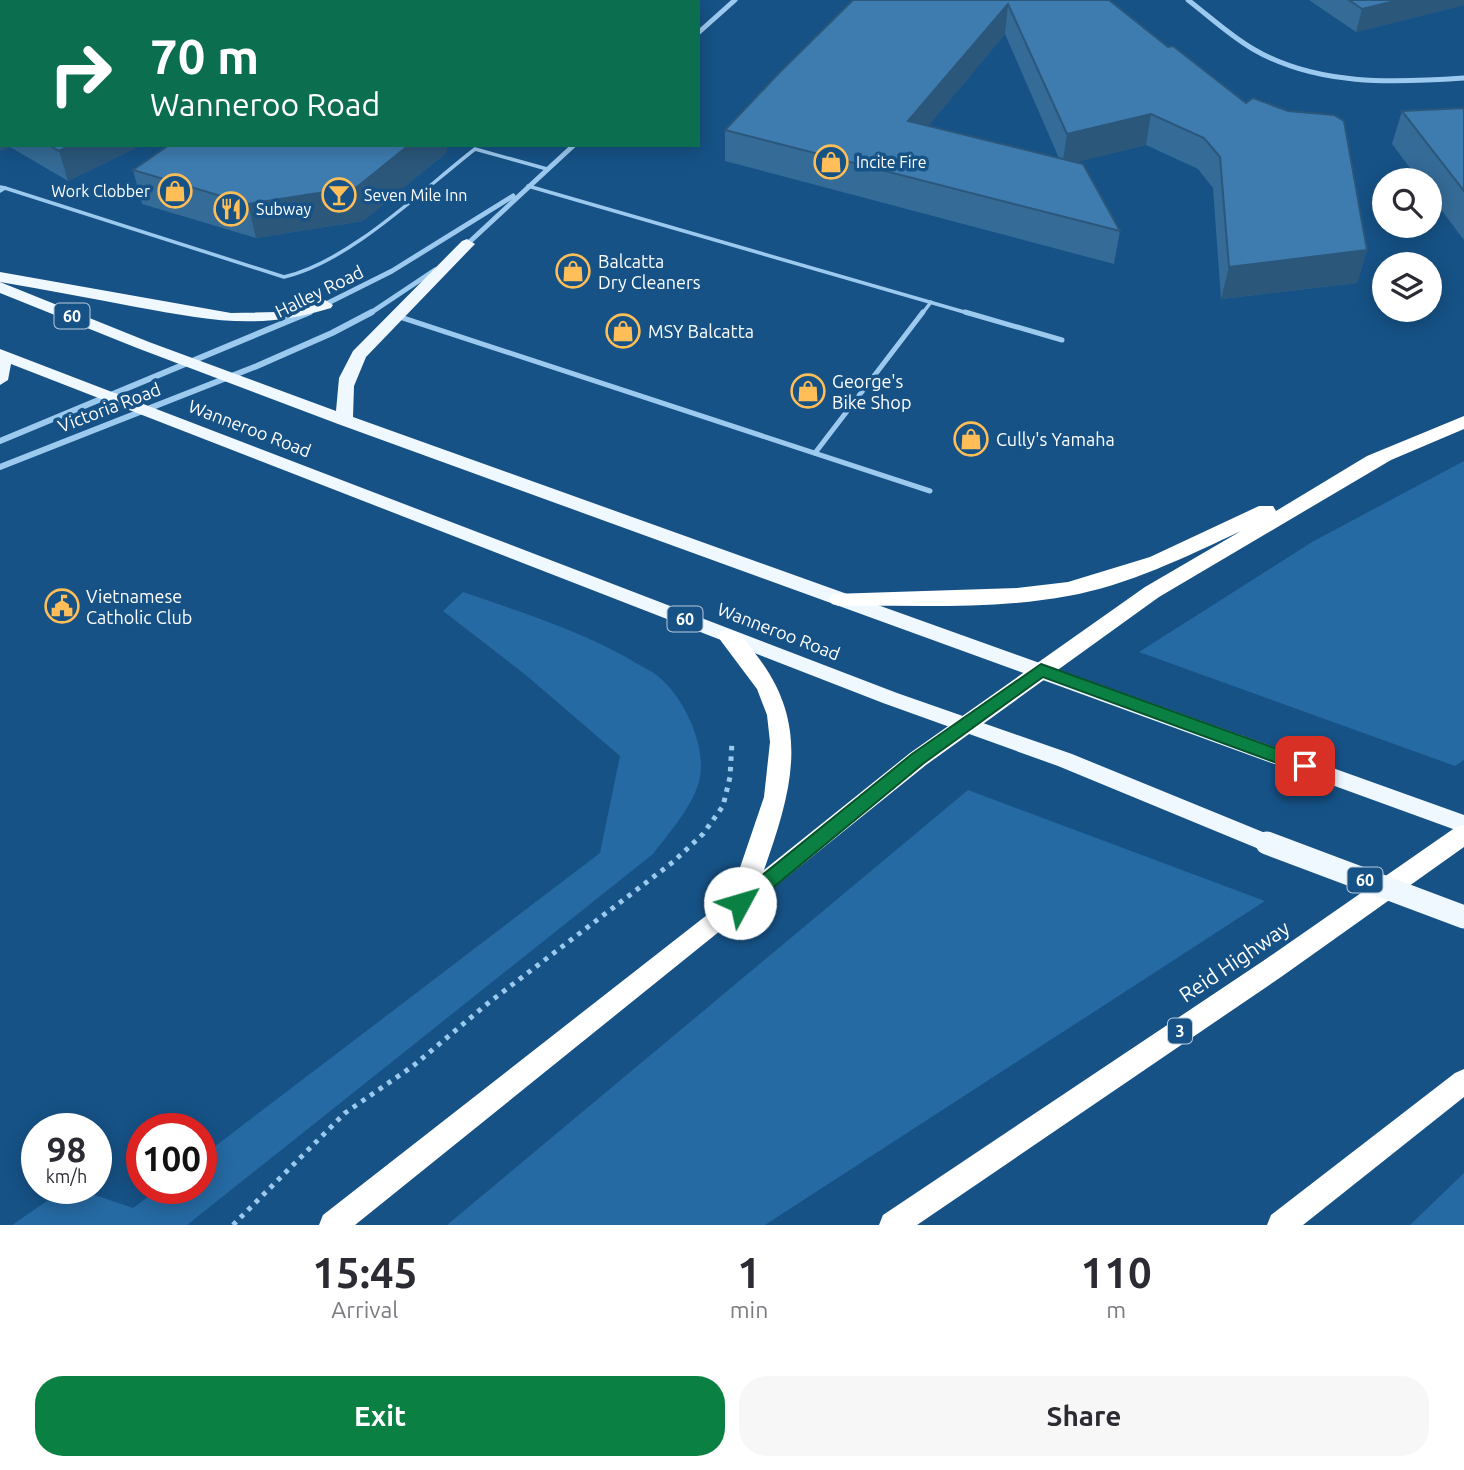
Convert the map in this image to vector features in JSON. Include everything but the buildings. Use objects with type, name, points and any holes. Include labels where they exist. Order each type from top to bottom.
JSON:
[{"type":"highway","points":[[344,421],[344,389],[348,371],[359,354],[467,244]]},
{"type":"highway","points":[[0,277],[229,319],[276,319],[325,304]]},
{"type":"highway","name":"60","points":[[0,287],[344,421],[1464,824]]},
{"type":"highway","points":[[0,380],[4,370],[1,355]]},
{"type":"highway","name":"Wanneroo Road","points":[[1,355],[729,636],[964,725],[1065,760],[1267,843],[1464,917]]},
{"type":"highway","points":[[839,599],[1017,595],[1069,589],[1157,562],[1387,454],[1464,422]]},
{"type":"highway","points":[[333,1225],[964,725],[1152,592],[1387,454]]},
{"type":"highway","points":[[729,636],[768,689],[783,740],[780,782],[740,903]]},
{"type":"highway","name":"Reid Highway","points":[[893,1225],[1272,969],[1464,834]]},
{"type":"highway","points":[[1282,1225],[1464,1081]]},
{"type":"street","points":[[700,31],[735,0]]},
{"type":"street","points":[[1188,0],[1260,53],[1313,73],[1380,83],[1464,78]]},
{"type":"street","name":"Halley Road","points":[[231,378],[368,314],[419,282],[467,244],[571,147]]},
{"type":"street","name":"Halley Road","points":[[109,397],[325,304],[447,239],[528,186]]},
{"type":"street","name":"Victoria Road","points":[[0,467],[231,378]]},
{"type":"street","name":"Victoria Road","points":[[0,441],[109,397]]},
{"type":"lane","points":[[2,189],[284,277],[305,272],[341,254],[475,149],[547,169]]},
{"type":"lane","points":[[528,186],[1062,340]]},
{"type":"lane","points":[[815,453],[931,302]]},
{"type":"lane","points":[[397,316],[930,491]]},
{"type":"path","points":[[233,1225],[345,1113],[413,1066],[487,1004],[673,862],[703,834],[723,806],[730,777],[732,742]]},
{"type":"shaded area","points":[[1464,461],[1464,760],[1455,766],[1139,652],[1312,542]]},
{"type":"shaded area","points":[[463,592],[549,622],[611,649],[653,672],[677,697],[691,723],[700,751],[700,777],[697,787],[681,818],[653,854],[217,1201],[217,1145],[600,853],[620,756],[527,676],[443,611]]},
{"type":"shaded area","points":[[968,790],[1265,901],[765,1225],[447,1225]]},
{"type":"shaded area","points":[[1464,1173],[1464,1225],[1410,1225]]},
{"type":"shaded area","points":[[112,1201],[133,1208],[138,1204],[213,1204],[187,1225],[12,1225],[43,1204],[112,1204]]},
{"type":"place","name":"Incite Fire","points":[[831,162]]},
{"type":"place","name":"Work Clobber","points":[[175,191]]},
{"type":"place","name":"Seven Mile Inn","points":[[339,195]]},
{"type":"place","name":"Subway","points":[[231,209]]},
{"type":"place","name":"Balcatta Dry Cleaners","points":[[573,271]]},
{"type":"place","name":"MSY Balcatta","points":[[623,331]]},
{"type":"place","name":"George's Bike Shop","points":[[808,391]]},
{"type":"place","name":"Cully's Yamaha","points":[[971,439]]},
{"type":"place","name":"Vietnamese Catholic Club","points":[[62,606]]},
{"type":"route","points":[[740,903],[918,759],[1041,670],[1305,766]]}]
